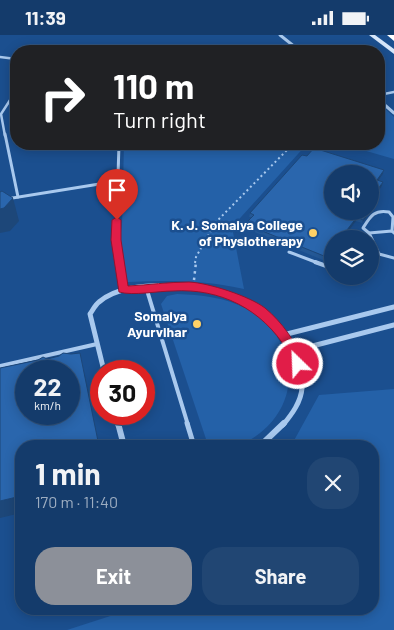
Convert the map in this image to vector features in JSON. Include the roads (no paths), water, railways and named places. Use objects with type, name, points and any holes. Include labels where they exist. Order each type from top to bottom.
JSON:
[{"type":"highway","points":[[391,35],[394,38]]},
{"type":"street","points":[[280,35],[292,45]]},
{"type":"street","points":[[372,35],[385,45]]},
{"type":"street","points":[[101,360],[90,314],[92,305],[101,297],[123,289],[146,287],[194,287],[224,293],[260,311],[283,335],[294,351],[302,378],[300,399],[284,426],[267,440]]},
{"type":"street","points":[[283,335],[394,307]]},
{"type":"street","points":[[294,351],[394,325]]},
{"type":"street","points":[[118,425],[122,440]]},
{"type":"lane","points":[[10,101],[1,114],[18,197]]},
{"type":"lane","points":[[119,150],[116,240],[123,289]]},
{"type":"lane","points":[[0,200],[118,181]]},
{"type":"lane","points":[[365,230],[363,228],[375,211],[389,211],[393,217],[393,232],[379,233]]},
{"type":"lane","points":[[289,252],[324,264]]},
{"type":"lane","points":[[379,254],[394,258]]},
{"type":"lane","points":[[146,287],[192,440]]},
{"type":"lane","points":[[0,366],[97,344]]},
{"type":"place","name":"K. J. Somaiya College of Physiotherapy","points":[[313,233]]},
{"type":"place","name":"Somaiya Ayurvihar","points":[[197,324]]}]
